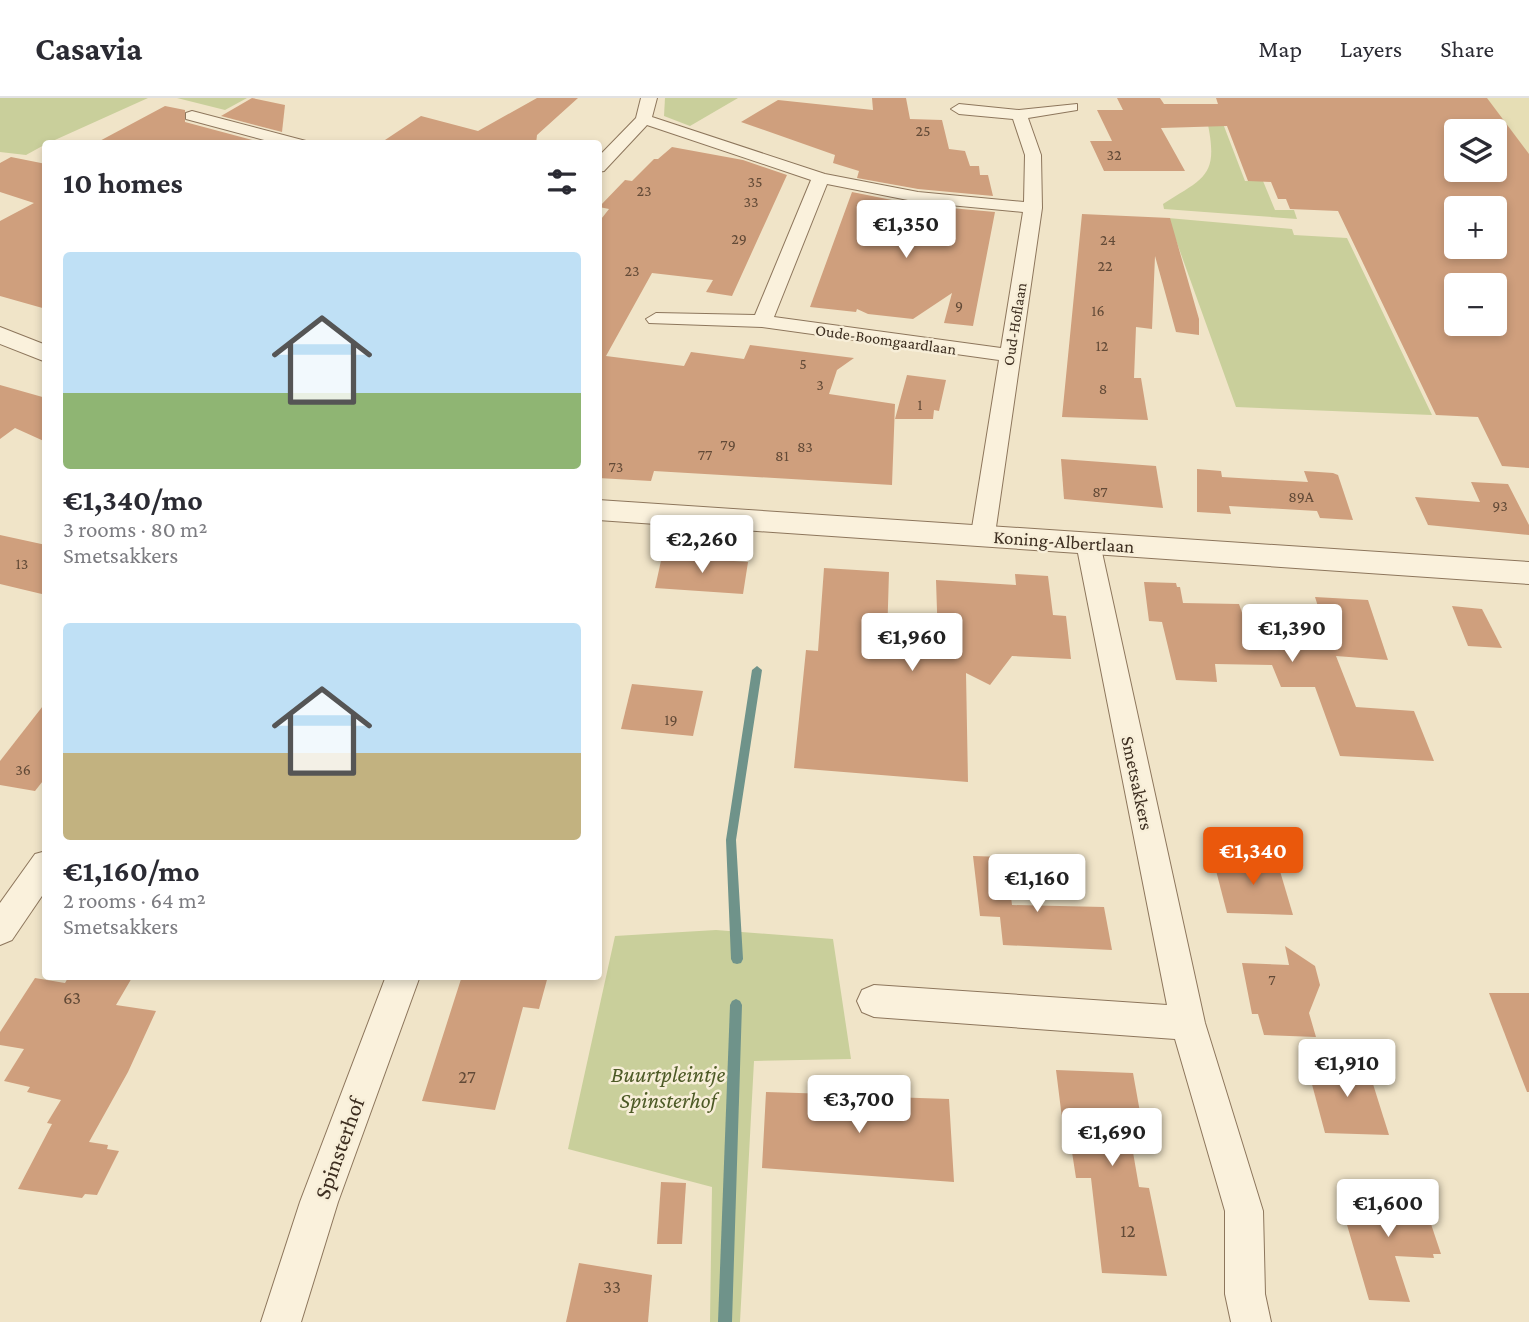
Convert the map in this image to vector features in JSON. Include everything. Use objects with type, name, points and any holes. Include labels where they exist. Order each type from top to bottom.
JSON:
[{"type":"street","points":[[602,163],[645,119],[649,98]]},
{"type":"street","points":[[959,110],[1019,116],[1072,107]]},
{"type":"street","points":[[192,116],[284,140]]},
{"type":"street","name":"Oud-Hoflaan","points":[[983,534],[1034,208],[1033,155],[1019,116]]},
{"type":"street","points":[[645,119],[821,178],[918,197],[1034,208]]},
{"type":"street","points":[[232,140],[247,131]]},
{"type":"street","points":[[762,321],[821,178]]},
{"type":"street","name":"Oude-Boomgaardlaan","points":[[656,319],[762,321],[1009,355]]},
{"type":"street","points":[[0,335],[42,352]]},
{"type":"street","name":"Koning-Albertlaan","points":[[602,509],[1529,573]]},
{"type":"street","name":"Smetsakkers","points":[[1088,543],[1188,1023],[1244,1211],[1245,1294],[1251,1322]]},
{"type":"street","points":[[0,930],[42,870]]},
{"type":"street","name":"Spinsterhof","points":[[281,1322],[319,1202],[402,980]]},
{"type":"street","points":[[874,1001],[1188,1023]]},
{"type":"shaded area","points":[[1485,98],[1529,98],[1529,156],[1507,127],[1507,119],[1501,119]]},
{"type":"green space","points":[[0,98],[148,98],[55,140],[42,140],[42,146],[26,155],[0,152]]},
{"type":"green space","points":[[177,98],[247,98],[225,110]]},
{"type":"green space","points":[[665,98],[738,98],[690,126],[664,116]]},
{"type":"green space","points":[[1207,120],[1222,121],[1245,181],[1263,181],[1275,210],[1294,210],[1297,219],[1164,209],[1163,204],[1206,173],[1211,153]]},
{"type":"green space","points":[[1168,218],[1292,229],[1294,235],[1347,238],[1432,415],[1236,407]]},
{"type":"green space","name":"Buurtpleintje Spinsterhof","points":[[716,930],[833,939],[851,1059],[754,1061],[740,1322],[710,1322],[712,1187],[568,1149],[615,936]]},
{"type":"building","points":[[252,98],[285,105],[282,132],[221,116]]},
{"type":"building","points":[[537,98],[578,98],[537,135],[536,140],[385,140],[421,116],[478,131]]},
{"type":"building","points":[[872,98],[906,98],[910,119],[942,120],[949,149],[965,151],[970,166],[979,166],[980,175],[988,175],[993,196],[918,189],[857,178],[859,171],[833,163],[835,155],[741,122],[778,100],[873,110]]},
{"type":"building","points":[[1117,98],[1160,98],[1164,104],[1218,104],[1216,98],[1487,98],[1503,119],[1444,119],[1444,182],[1507,182],[1507,125],[1529,154],[1529,468],[1502,466],[1478,417],[1436,415],[1338,211],[1290,209],[1286,199],[1278,199],[1271,182],[1248,181],[1227,126],[1161,128],[1185,171],[1104,171],[1090,141],[1112,141],[1097,110],[1123,110]]},
{"type":"building","points":[[165,106],[185,110],[185,122],[252,140],[101,140]]},
{"type":"building","points":[[672,147],[743,160],[787,175],[732,296],[706,292],[713,280],[652,273],[606,356],[684,366],[691,352],[744,359],[750,345],[854,358],[837,370],[829,394],[895,404],[892,485],[654,471],[651,481],[602,478],[602,218],[609,209],[602,208],[602,204],[625,180],[632,181],[654,159],[658,159]]},
{"type":"building","points":[[11,157],[42,163],[42,308],[0,296],[0,221],[34,203],[0,192],[0,163]]},
{"type":"building","points":[[852,192],[917,205],[995,212],[973,326],[944,323],[952,293],[913,319],[868,314],[857,309],[856,312],[810,307]]},
{"type":"building","points":[[1082,214],[1170,218],[1199,319],[1199,335],[1176,332],[1155,256],[1152,329],[1136,327],[1134,378],[1141,378],[1148,420],[1062,417]]},
{"type":"building","points":[[907,375],[946,380],[939,411],[934,410],[933,419],[895,419]]},
{"type":"building","points":[[0,385],[42,397],[42,440],[15,428],[0,439]]},
{"type":"building","points":[[1061,459],[1156,466],[1163,508],[1064,499]]},
{"type":"building","points":[[1197,469],[1221,471],[1222,477],[1308,482],[1304,471],[1333,473],[1338,475],[1353,520],[1320,518],[1317,511],[1229,506],[1231,514],[1197,512]]},
{"type":"building","points":[[1471,482],[1508,484],[1529,525],[1529,535],[1428,525],[1415,497],[1480,502]]},
{"type":"building","points":[[0,535],[42,544],[42,594],[0,584]]},
{"type":"building","points":[[662,556],[748,562],[743,594],[655,588]]},
{"type":"building","points":[[824,568],[889,572],[887,639],[938,642],[936,580],[1016,585],[1015,574],[1048,576],[1053,615],[1066,616],[1071,659],[1012,656],[990,685],[966,673],[968,782],[794,768],[806,650],[818,651]]},
{"type":"building","points":[[1144,582],[1176,583],[1177,587],[1180,587],[1183,603],[1239,604],[1249,633],[1327,635],[1315,597],[1368,600],[1388,660],[1336,656],[1356,707],[1414,711],[1434,761],[1340,756],[1315,687],[1281,687],[1272,665],[1215,664],[1217,682],[1176,680],[1162,622],[1149,621]]},
{"type":"building","points":[[1452,606],[1482,609],[1502,648],[1468,646]]},
{"type":"building","points":[[632,684],[703,691],[693,736],[621,729]]},
{"type":"building","points":[[42,707],[42,782],[35,791],[0,785],[0,761]]},
{"type":"building","points":[[973,856],[1006,857],[1012,905],[1104,907],[1112,950],[1003,945],[1000,917],[980,916]]},
{"type":"building","points":[[1213,859],[1277,861],[1293,915],[1227,913]]},
{"type":"building","points":[[1285,946],[1315,966],[1320,985],[1309,1013],[1316,1037],[1264,1035],[1258,1014],[1252,1014],[1242,963],[1289,965]]},
{"type":"building","points":[[35,978],[65,983],[67,980],[131,980],[116,1005],[156,1011],[128,1072],[89,1142],[108,1145],[107,1149],[119,1151],[97,1195],[85,1194],[82,1198],[18,1189],[52,1124],[47,1123],[61,1100],[27,1092],[30,1087],[4,1081],[24,1049],[0,1045],[0,1032]]},
{"type":"building","points":[[461,980],[547,980],[539,1009],[523,1007],[495,1110],[422,1101]]},
{"type":"building","points":[[1489,993],[1529,993],[1529,1092],[1527,1092]]},
{"type":"building","points":[[1306,1062],[1367,1065],[1389,1135],[1325,1133]]},
{"type":"building","points":[[1056,1070],[1133,1073],[1143,1129],[1129,1129],[1139,1187],[1149,1188],[1167,1276],[1102,1273],[1091,1178],[1076,1178],[1068,1126],[1063,1126]]},
{"type":"building","points":[[864,1091],[890,1092],[890,1097],[949,1099],[954,1182],[762,1168],[766,1092],[864,1095]]},
{"type":"building","points":[[661,1182],[686,1183],[682,1244],[657,1244]]},
{"type":"building","points":[[1348,1188],[1413,1191],[1424,1223],[1431,1224],[1441,1254],[1433,1254],[1434,1258],[1395,1256],[1410,1302],[1369,1300],[1345,1218],[1355,1218]]},
{"type":"building","points":[[579,1263],[652,1275],[648,1322],[566,1322]]},
{"type":"waterway","points":[[737,959],[731,840],[757,670]]},
{"type":"waterway","points":[[725,1322],[736,1005]]}]
